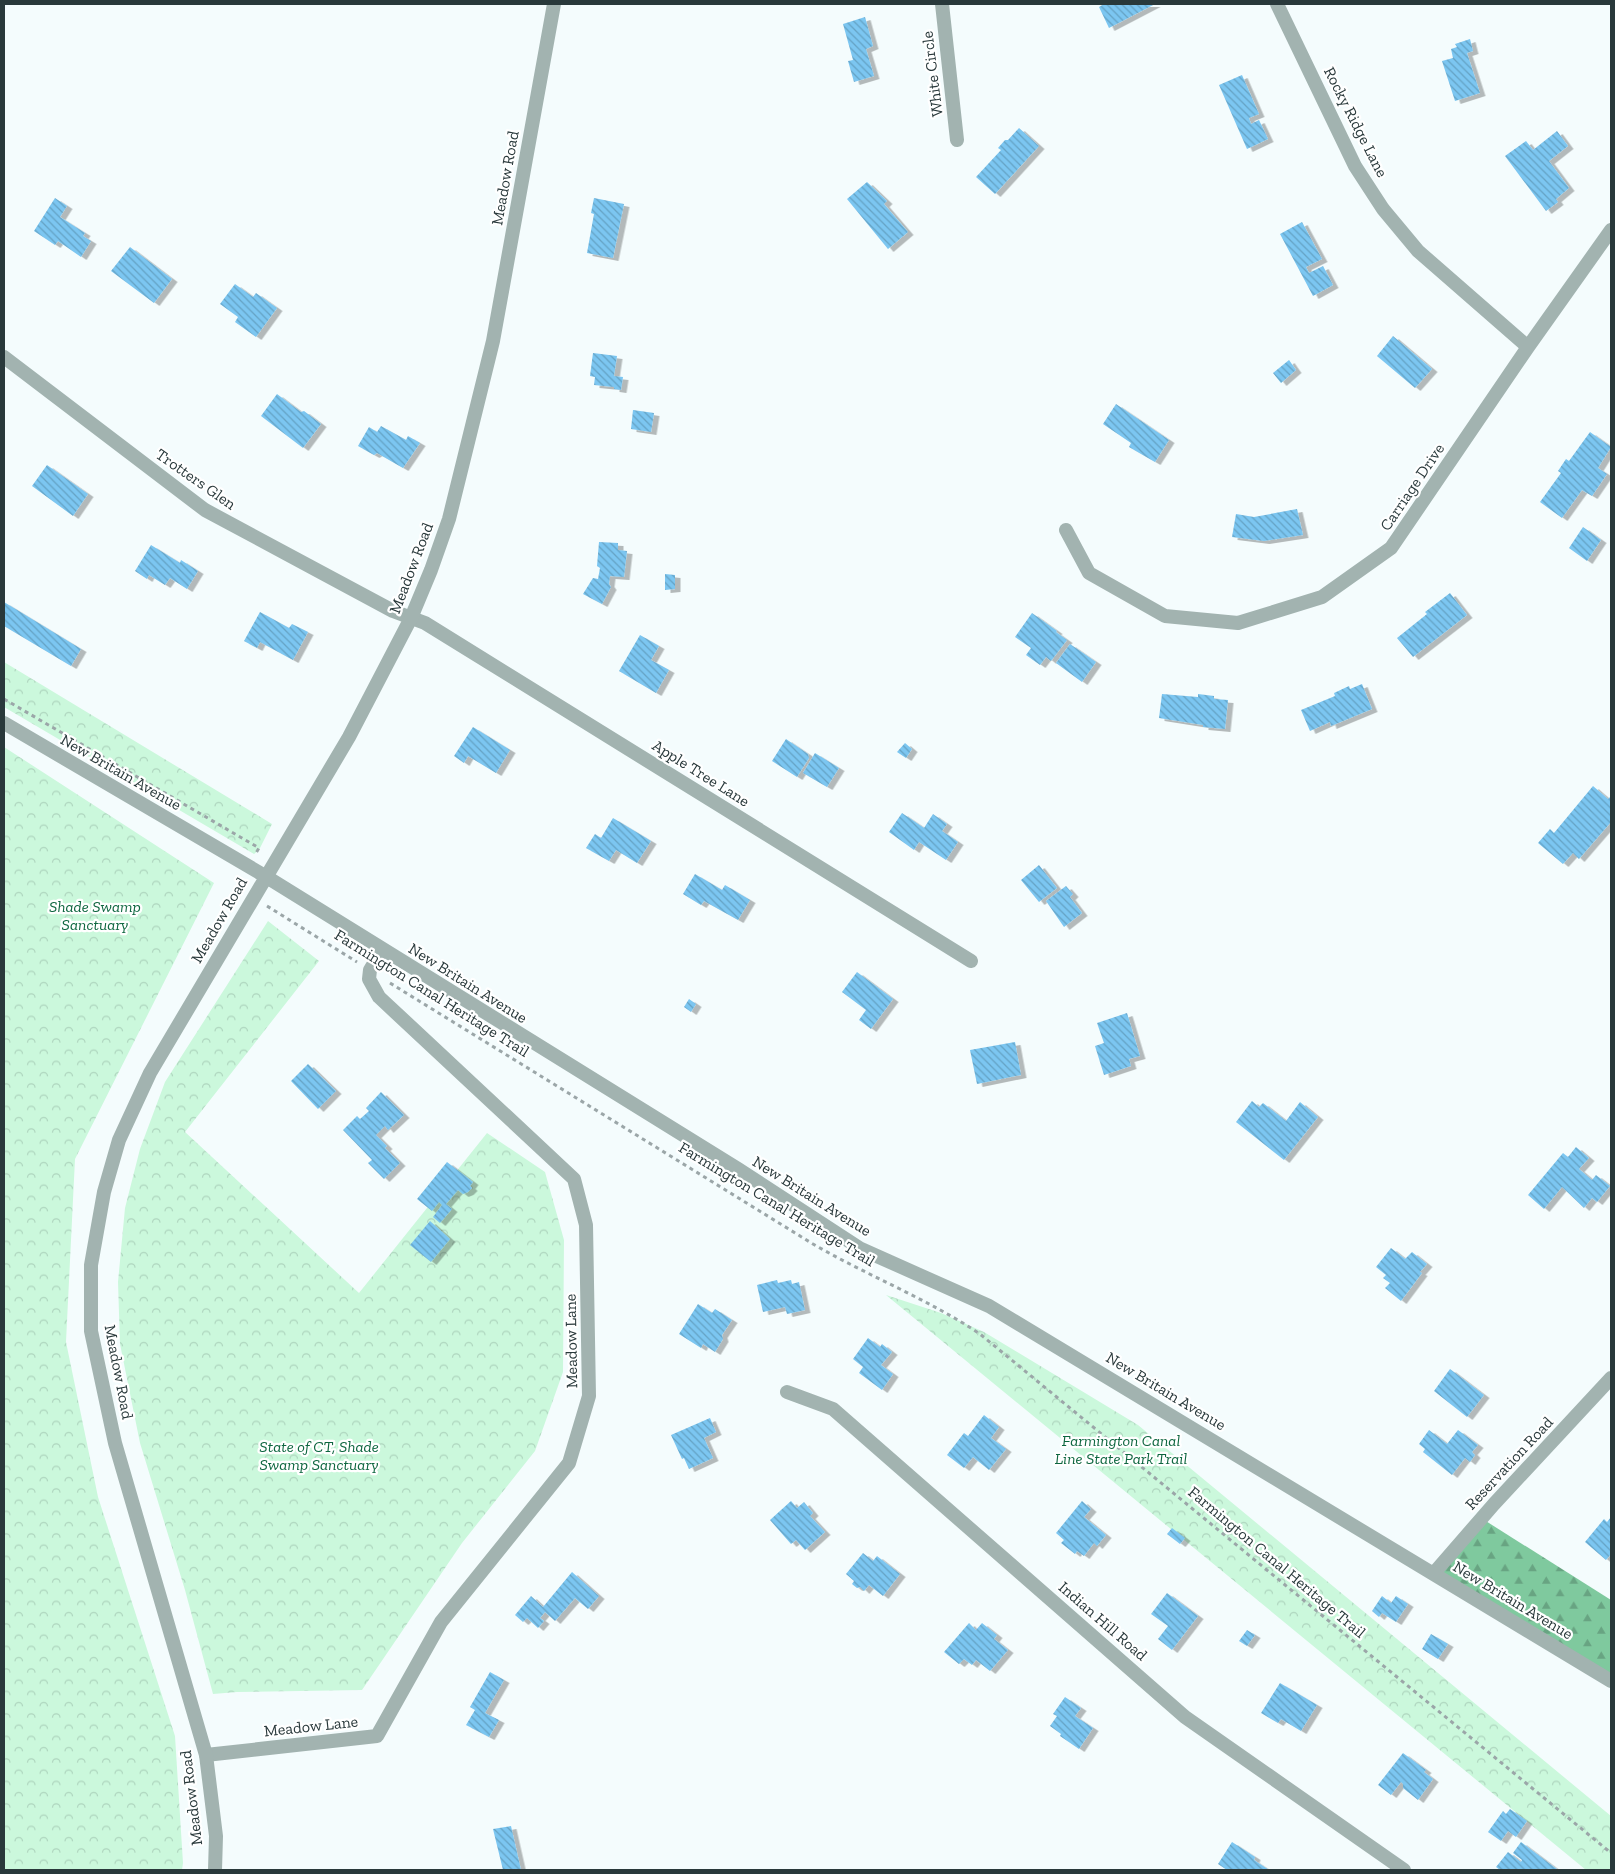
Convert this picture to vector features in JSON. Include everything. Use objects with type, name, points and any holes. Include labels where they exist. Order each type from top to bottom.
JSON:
[{"type":"street","name":"Meadow Road","points":[[215,1870],[216,1836],[206,1755],[115,1443],[91,1331],[91,1265],[104,1192],[119,1140],[150,1072],[349,736],[411,618],[431,570],[449,518],[493,341],[554,4]]},
{"type":"street","name":"White Circle","points":[[942,4],[957,140]]},
{"type":"street","name":"Rocky Ridge Lane","points":[[1277,4],[1355,166],[1383,208],[1418,251],[1528,347]]},
{"type":"street","name":"Carriage Drive","points":[[1066,530],[1089,573],[1165,616],[1238,623],[1322,597],[1391,548],[1528,347],[1611,230]]},
{"type":"street","name":"Trotters Glen","points":[[4,357],[205,510],[393,611],[411,618]]},
{"type":"street","name":"Apple Tree Lane","points":[[411,618],[433,628],[971,961]]},
{"type":"street","name":"New Britain Avenue","points":[[4,723],[265,876],[861,1248],[990,1306],[1611,1681]]},
{"type":"street","points":[[370,970],[382,950]]},
{"type":"street","name":"Meadow Lane","points":[[206,1755],[377,1736],[441,1622],[569,1463],[589,1396],[586,1225],[574,1179],[379,997],[369,979],[370,970]]},
{"type":"street","name":"Reservation Road","points":[[1434,1573],[1494,1504],[1611,1378]]},
{"type":"street","name":"Indian Hill Road","points":[[787,1392],[833,1409],[1185,1717],[1404,1870]]},
{"type":"path","name":"Farmington Canal Heritage Trail","points":[[4,699],[259,848],[235,882],[253,897],[813,1244],[846,1263],[956,1318],[980,1334],[1611,1853]]},
{"type":"green space","points":[[4,662],[272,824],[259,850],[254,854],[4,707]]},
{"type":"green space","name":"Shade Swamp Sanctuary","points":[[4,747],[214,883],[75,1159],[66,1342],[98,1497],[175,1736],[182,1870],[4,1870]]},
{"type":"green space","name":"State of CT, Shade Swamp Sanctuary","points":[[268,921],[319,961],[185,1132],[359,1293],[487,1133],[545,1172],[564,1240],[563,1372],[535,1451],[462,1543],[362,1690],[213,1694],[185,1590],[140,1443],[120,1344],[118,1282],[125,1208],[140,1149],[165,1082]]},
{"type":"green space","name":"Farmington Canal Line State Park Trail","points":[[886,1295],[941,1313],[984,1332],[1138,1425],[1611,1816],[1611,1870],[1586,1870]]},
{"type":"green space","points":[[1481,1518],[1611,1600],[1611,1681],[1434,1573]]},
{"type":"building","points":[[1104,4],[1155,4],[1109,28],[1099,7]]},
{"type":"building","points":[[865,17],[873,46],[866,49],[874,76],[854,82],[848,61],[853,60],[843,24]]},
{"type":"building","points":[[1470,39],[1473,51],[1467,53],[1480,93],[1455,101],[1442,61],[1453,58],[1451,49],[1457,47],[1455,44]]},
{"type":"building","points":[[1242,75],[1259,114],[1249,118],[1251,124],[1259,120],[1268,139],[1247,149],[1219,85]]},
{"type":"building","points":[[1019,128],[1039,146],[995,194],[976,177],[1001,150],[998,148],[1005,140],[1008,140]]},
{"type":"building","points":[[1557,131],[1568,146],[1549,161],[1569,188],[1556,199],[1558,202],[1546,211],[1505,156],[1526,141],[1533,150]]},
{"type":"building","points":[[867,182],[887,201],[884,204],[908,232],[888,249],[847,199]]},
{"type":"building","points":[[55,198],[67,206],[60,217],[85,233],[83,236],[91,241],[81,257],[58,241],[55,245],[34,231]]},
{"type":"building","points":[[594,198],[624,204],[613,258],[587,253],[594,214],[591,213]]},
{"type":"building","points":[[1302,222],[1322,259],[1306,267],[1309,273],[1323,266],[1333,285],[1313,296],[1280,234]]},
{"type":"building","points":[[130,247],[172,279],[154,303],[111,271]]},
{"type":"building","points":[[235,284],[253,297],[256,293],[277,308],[256,337],[235,322],[238,317],[220,304]]},
{"type":"building","points":[[1393,336],[1432,369],[1415,388],[1377,356]]},
{"type":"building","points":[[593,353],[617,356],[614,376],[623,377],[621,390],[614,389],[614,387],[594,385],[595,377],[590,376]]},
{"type":"building","points":[[1289,360],[1296,370],[1281,383],[1273,373]]},
{"type":"building","points":[[277,394],[321,424],[303,448],[261,416]]},
{"type":"building","points":[[1116,404],[1169,440],[1155,462],[1129,447],[1131,443],[1103,424]]},
{"type":"building","points":[[633,410],[654,413],[651,432],[631,429]]},
{"type":"building","points":[[381,426],[406,440],[408,436],[420,443],[403,468],[377,453],[374,455],[358,446],[369,427],[377,432]]},
{"type":"building","points":[[1590,432],[1611,447],[1598,468],[1607,474],[1592,496],[1582,490],[1562,518],[1540,502],[1561,473],[1558,471],[1566,459],[1569,461]]},
{"type":"building","points":[[47,465],[88,494],[73,516],[32,486]]},
{"type":"building","points":[[1297,509],[1303,535],[1264,541],[1232,537],[1236,514],[1254,517]]},
{"type":"building","points":[[1583,527],[1601,540],[1587,561],[1569,548]]},
{"type":"building","points":[[599,542],[618,543],[618,550],[627,551],[624,577],[610,576],[609,584],[611,587],[602,604],[583,594],[593,578],[598,579],[600,568],[597,566]]},
{"type":"building","points":[[151,545],[180,563],[181,560],[198,571],[187,589],[170,578],[165,585],[149,575],[147,579],[135,571]]},
{"type":"building","points":[[665,574],[675,575],[675,589],[665,590]]},
{"type":"building","points":[[1450,593],[1467,615],[1413,657],[1397,638],[1427,614],[1425,612]]},
{"type":"building","points":[[4,602],[81,649],[71,666],[4,626]]},
{"type":"building","points":[[260,612],[289,628],[292,624],[308,632],[293,660],[260,642],[257,648],[244,641]]},
{"type":"building","points":[[1032,613],[1067,640],[1051,661],[1046,657],[1040,665],[1026,655],[1031,648],[1015,637]]},
{"type":"building","points":[[640,635],[659,646],[651,660],[669,670],[656,693],[619,671]]},
{"type":"building","points":[[1070,644],[1096,662],[1082,682],[1056,663]]},
{"type":"building","points":[[1362,684],[1372,709],[1331,726],[1330,722],[1310,731],[1301,710],[1335,696],[1334,693],[1349,686],[1350,689]]},
{"type":"building","points":[[1162,694],[1198,697],[1198,694],[1214,696],[1214,699],[1228,700],[1225,729],[1203,727],[1203,725],[1159,718]]},
{"type":"building","points":[[473,727],[510,750],[496,773],[468,756],[464,763],[454,756]]},
{"type":"building","points":[[786,739],[808,754],[809,758],[797,777],[772,761]]},
{"type":"building","points":[[905,743],[912,749],[906,758],[897,752]]},
{"type":"building","points":[[815,753],[839,768],[827,787],[803,773]]},
{"type":"building","points":[[1593,786],[1608,799],[1611,796],[1611,822],[1579,859],[1573,853],[1563,864],[1538,843],[1550,829],[1554,833]]},
{"type":"building","points":[[902,813],[924,828],[933,814],[947,824],[942,831],[958,842],[946,860],[919,842],[914,850],[889,832]]},
{"type":"building","points":[[613,818],[651,841],[637,863],[616,850],[609,861],[586,848],[595,834],[601,838]]},
{"type":"building","points":[[1039,865],[1057,888],[1039,902],[1021,880]]},
{"type":"building","points":[[695,874],[722,890],[725,885],[750,900],[738,920],[704,901],[701,905],[683,894]]},
{"type":"building","points":[[1066,886],[1073,894],[1070,897],[1082,913],[1064,927],[1046,901]]},
{"type":"building","points":[[857,972],[893,999],[871,1029],[859,1020],[866,1010],[842,992]]},
{"type":"building","points":[[689,999],[696,1004],[691,1012],[684,1007]]},
{"type":"building","points":[[1127,1013],[1140,1056],[1129,1059],[1131,1066],[1104,1075],[1095,1046],[1104,1043],[1097,1023]]},
{"type":"building","points":[[1015,1042],[1021,1075],[977,1084],[970,1050]]},
{"type":"building","points":[[308,1064],[336,1091],[318,1109],[291,1081]]},
{"type":"building","points":[[381,1092],[404,1115],[388,1130],[385,1126],[376,1135],[387,1146],[385,1148],[400,1163],[384,1179],[368,1163],[372,1160],[343,1130],[357,1116],[360,1119],[369,1111],[366,1108]]},
{"type":"building","points":[[1252,1101],[1259,1107],[1263,1103],[1286,1121],[1300,1102],[1318,1117],[1284,1160],[1236,1122]]},
{"type":"building","points":[[1576,1147],[1589,1158],[1579,1169],[1592,1180],[1596,1175],[1610,1186],[1597,1202],[1592,1198],[1584,1208],[1562,1187],[1544,1209],[1528,1195],[1563,1153],[1568,1157]]},
{"type":"building","points":[[447,1162],[473,1182],[470,1186],[472,1188],[468,1192],[463,1194],[458,1190],[446,1204],[452,1209],[440,1223],[433,1217],[442,1205],[439,1202],[432,1211],[417,1199]]},
{"type":"building","points":[[430,1221],[450,1239],[431,1262],[410,1245]]},
{"type":"building","points":[[1391,1248],[1405,1259],[1412,1252],[1427,1264],[1401,1301],[1385,1288],[1390,1283],[1383,1278],[1386,1275],[1376,1267]]},
{"type":"building","points":[[777,1280],[778,1283],[791,1280],[792,1284],[799,1282],[805,1310],[787,1314],[785,1307],[763,1312],[757,1285]]},
{"type":"building","points":[[698,1304],[712,1313],[715,1309],[732,1320],[722,1335],[723,1339],[715,1352],[703,1344],[701,1348],[679,1334]]},
{"type":"building","points":[[868,1338],[880,1347],[882,1344],[892,1352],[881,1365],[893,1374],[882,1390],[859,1373],[863,1367],[853,1359]]},
{"type":"building","points":[[1450,1369],[1484,1395],[1467,1417],[1434,1391]]},
{"type":"building","points":[[984,1415],[999,1427],[991,1438],[1006,1449],[989,1470],[973,1457],[964,1468],[947,1455],[964,1433],[968,1436]]},
{"type":"building","points":[[710,1418],[716,1432],[704,1438],[713,1458],[689,1469],[684,1458],[682,1459],[671,1435]]},
{"type":"building","points":[[1429,1430],[1447,1444],[1458,1430],[1478,1445],[1472,1452],[1475,1455],[1470,1462],[1465,1458],[1452,1475],[1423,1452],[1425,1449],[1419,1444]]},
{"type":"building","points":[[791,1501],[797,1508],[804,1502],[813,1513],[810,1516],[825,1532],[805,1550],[796,1540],[791,1544],[770,1520]]},
{"type":"building","points":[[1082,1501],[1091,1509],[1084,1517],[1106,1535],[1097,1546],[1094,1543],[1084,1556],[1077,1551],[1075,1554],[1061,1543],[1064,1540],[1056,1533]]},
{"type":"building","points":[[1611,1517],[1611,1554],[1606,1560],[1585,1542],[1604,1519],[1607,1522]]},
{"type":"building","points":[[1172,1528],[1185,1538],[1180,1544],[1167,1534]]},
{"type":"building","points":[[863,1553],[873,1561],[877,1556],[900,1574],[883,1596],[869,1585],[864,1591],[860,1587],[857,1588],[852,1584],[854,1581],[846,1574]]},
{"type":"building","points":[[572,1572],[599,1596],[588,1609],[575,1598],[555,1621],[545,1612],[540,1618],[544,1621],[538,1628],[527,1618],[523,1622],[515,1615],[531,1596],[543,1607]]},
{"type":"building","points":[[1167,1593],[1198,1616],[1172,1650],[1158,1639],[1168,1626],[1151,1614]]},
{"type":"building","points":[[1382,1596],[1391,1603],[1396,1596],[1408,1604],[1396,1622],[1382,1613],[1379,1617],[1372,1611]]},
{"type":"building","points":[[969,1623],[976,1630],[982,1623],[997,1635],[994,1639],[1008,1650],[990,1671],[976,1660],[972,1665],[964,1659],[959,1664],[944,1652]]},
{"type":"building","points":[[1247,1630],[1255,1635],[1247,1646],[1239,1641]]},
{"type":"building","points":[[1431,1634],[1448,1644],[1438,1659],[1422,1649]]},
{"type":"building","points":[[490,1672],[504,1680],[485,1713],[499,1720],[489,1737],[466,1725],[475,1710],[470,1707]]},
{"type":"building","points":[[1280,1683],[1317,1705],[1301,1731],[1281,1719],[1278,1723],[1261,1713]]},
{"type":"building","points":[[1065,1697],[1081,1708],[1075,1716],[1093,1728],[1079,1749],[1060,1736],[1061,1734],[1050,1726],[1057,1716],[1053,1714]]},
{"type":"building","points":[[1403,1753],[1426,1770],[1424,1772],[1433,1779],[1418,1800],[1403,1788],[1401,1782],[1391,1795],[1378,1785]]},
{"type":"building","points":[[1510,1809],[1527,1821],[1516,1837],[1508,1831],[1501,1841],[1488,1832],[1503,1811],[1506,1814]]},
{"type":"building","points":[[511,1826],[521,1870],[503,1870],[493,1829]]},
{"type":"building","points":[[1232,1842],[1255,1857],[1254,1860],[1269,1870],[1227,1870],[1218,1864]]},
{"type":"building","points":[[1521,1842],[1558,1870],[1500,1870],[1496,1867],[1508,1852],[1521,1862],[1522,1860],[1513,1853]]}]
